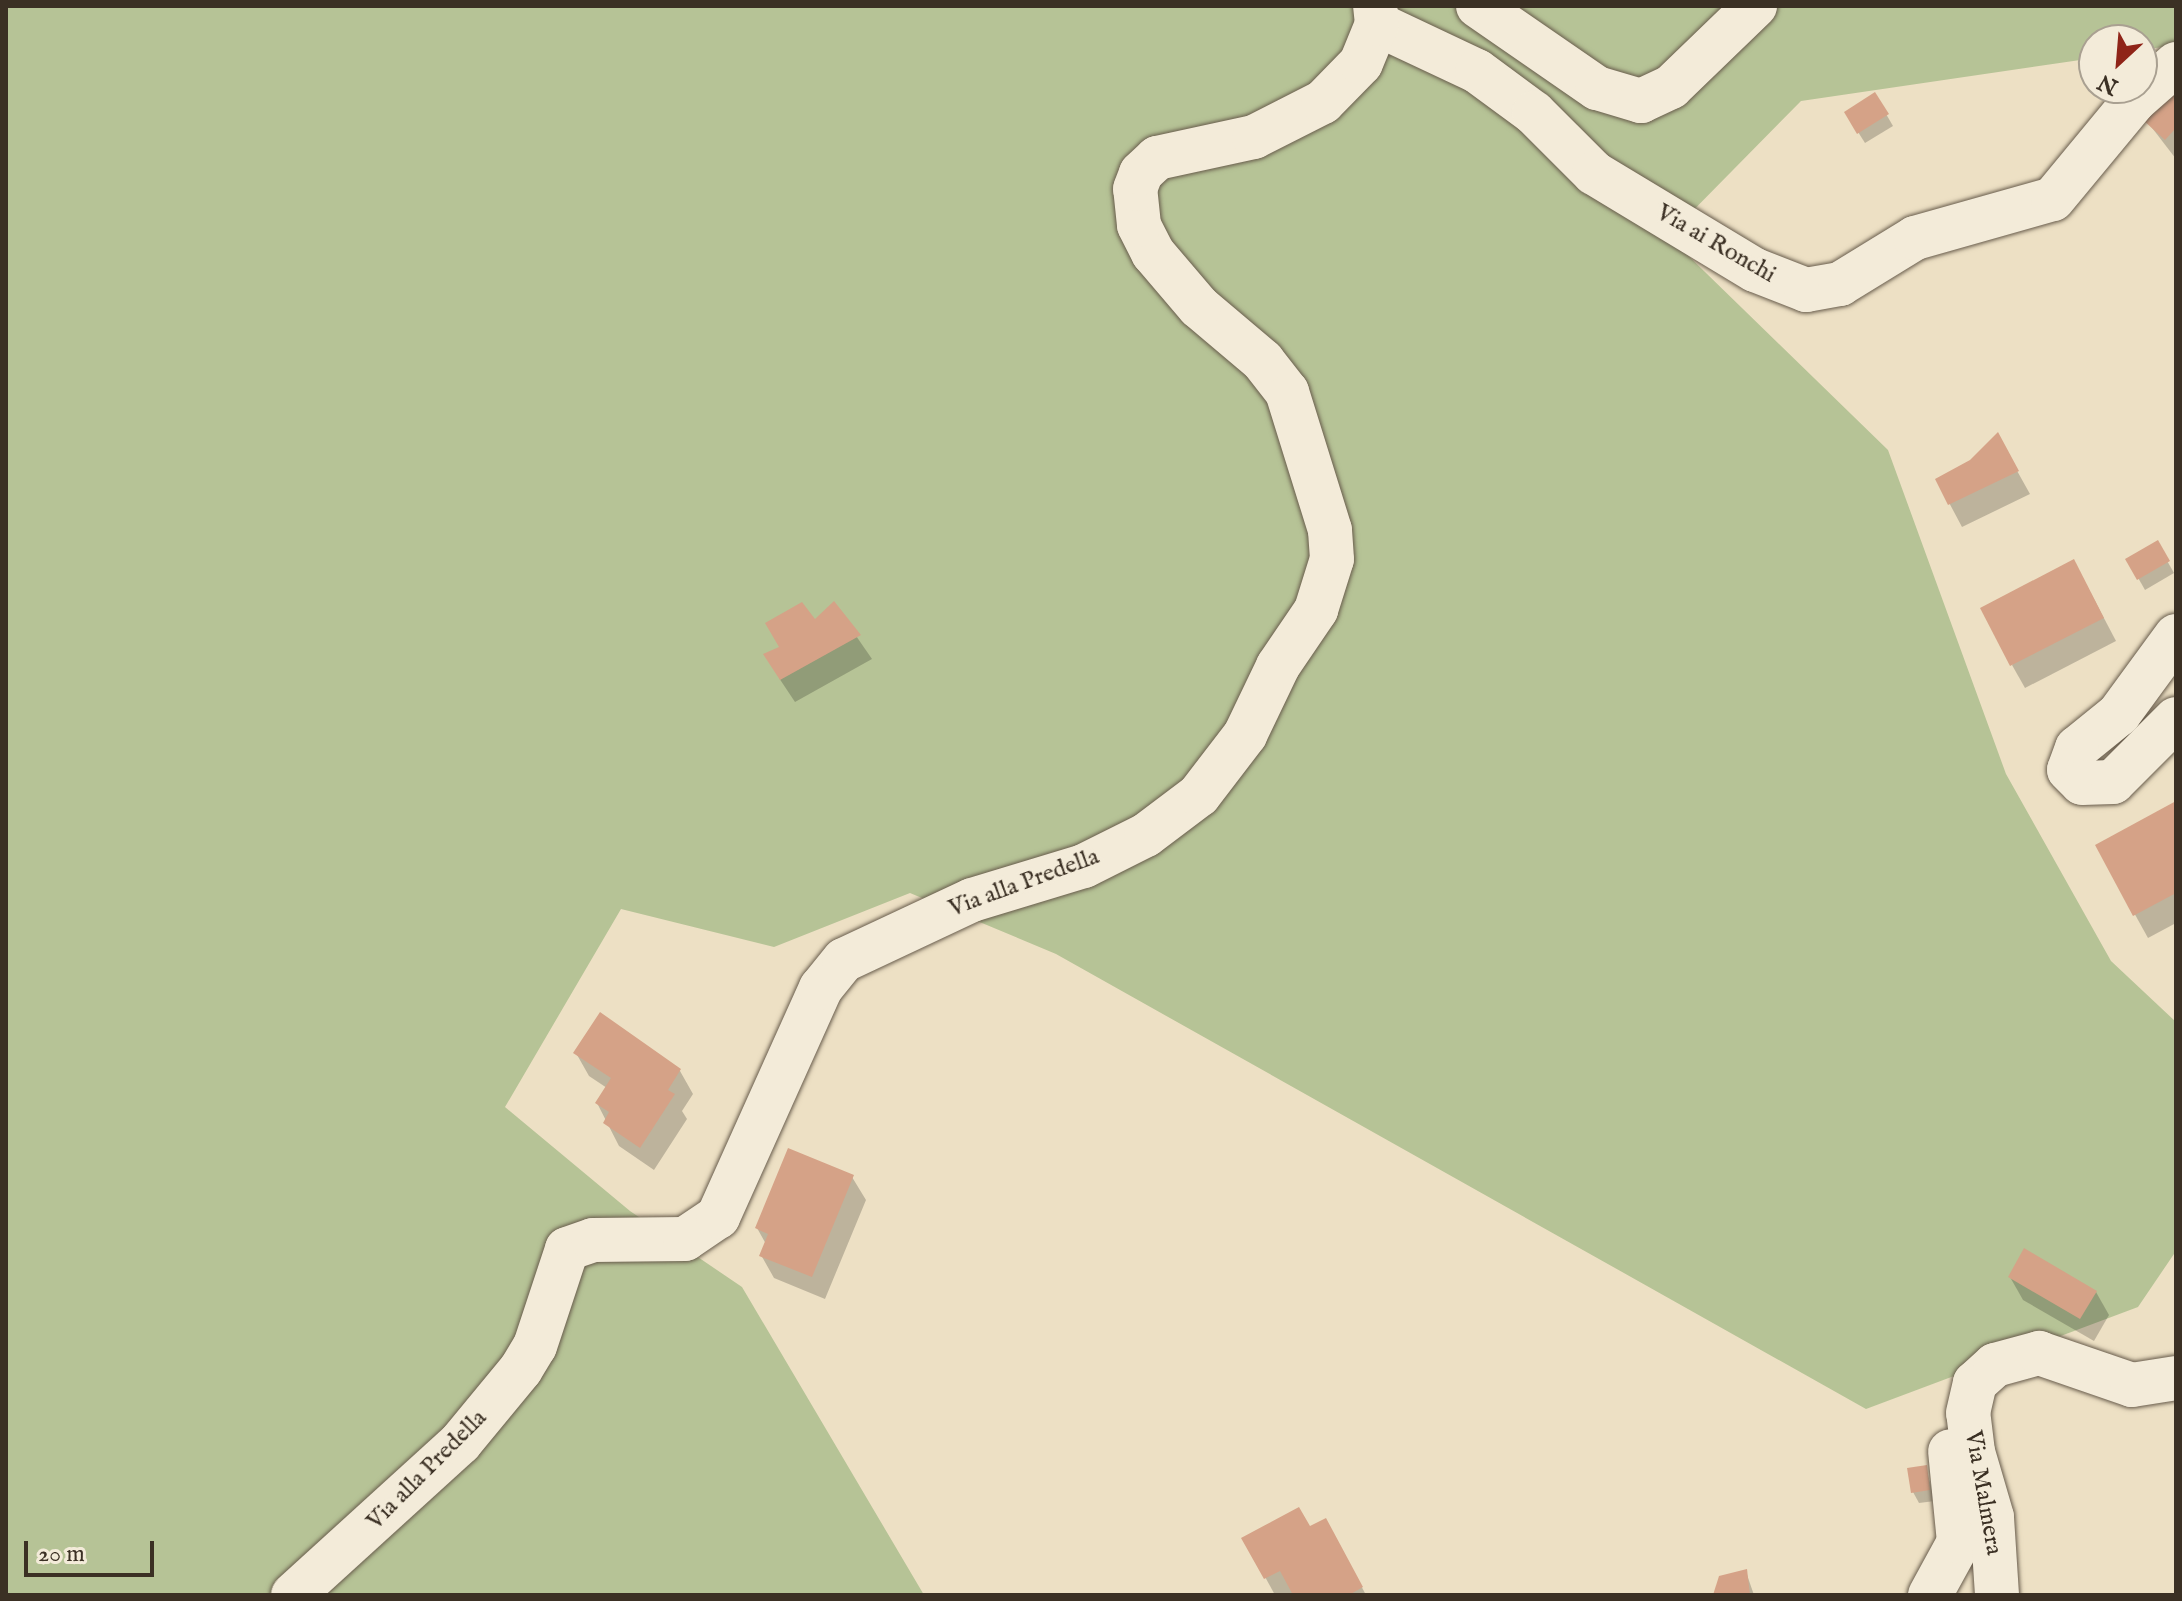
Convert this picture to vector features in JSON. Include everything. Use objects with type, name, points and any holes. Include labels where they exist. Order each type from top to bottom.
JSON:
[{"type":"street","points":[[1478,6],[1597,88],[1641,101],[1671,87],[1755,6]]},
{"type":"street","name":"Via ai Ronchi","points":[[1376,15],[1477,71],[1534,113],[1594,173],[1755,270],[1806,290],[1840,284],[1915,238],[2053,199],[2134,101],[2176,64]]},
{"type":"street","name":"Via alla Predella","points":[[293,1595],[460,1443],[521,1369],[535,1346],[567,1249],[593,1240],[685,1239],[718,1217],[821,988],[844,960],[972,900],[1084,866],[1146,835],[1199,795],[1245,735],[1278,666],[1316,610],[1332,559],[1330,530],[1287,392],[1263,361],[1199,307],[1153,253],[1139,225],[1135,189],[1141,173],[1157,158],[1254,137],[1323,102],[1361,63],[1376,15]]},
{"type":"street","points":[[2176,636],[2126,707],[2077,748],[2069,770],[2082,783],[2113,782],[2176,719]]},
{"type":"street","name":"Via Malmera","points":[[1930,1595],[1959,1542],[1956,1478],[1943,1424],[1954,1398],[1971,1392],[1995,1365],[2039,1353],[2132,1385],[2176,1378]]},
{"type":"street","name":"Via Malmera","points":[[1971,1392],[1973,1452],[1992,1517],[1997,1595]]},
{"type":"green space","points":[[6,6],[2176,6],[2176,45],[2158,48],[2158,24],[2078,24],[2078,60],[1801,101],[1668,236],[1888,450],[2006,774],[2111,961],[2176,1022],[2176,1251],[2138,1307],[1866,1409],[1056,954],[910,893],[774,947],[621,909],[505,1107],[630,1211],[742,1287],[924,1595],[6,1595]]},
{"type":"building","points":[[2176,85],[2176,128],[2165,140],[2143,120]]},
{"type":"building","points":[[1875,92],[1889,114],[1857,134],[1844,112]]},
{"type":"building","points":[[1998,432],[2019,471],[1948,505],[1935,479],[1970,460]]},
{"type":"building","points":[[2158,540],[2170,561],[2137,580],[2125,559]]},
{"type":"building","points":[[2074,559],[2104,618],[2010,666],[1980,608]]},
{"type":"building","points":[[834,601],[861,635],[780,680],[763,654],[779,647],[765,623],[802,602],[815,619]]},
{"type":"building","points":[[2176,801],[2176,893],[2133,916],[2095,845]]},
{"type":"building","points":[[600,1012],[681,1069],[668,1090],[675,1094],[640,1148],[603,1123],[609,1112],[595,1103],[611,1078],[573,1053]]},
{"type":"building","points":[[788,1148],[854,1175],[812,1277],[759,1256],[768,1234],[755,1228]]},
{"type":"building","points":[[2024,1248],[2097,1291],[2080,1319],[2008,1277]]},
{"type":"building","points":[[1927,1465],[1930,1490],[1911,1493],[1907,1468]]},
{"type":"building","points":[[1299,1507],[1310,1526],[1326,1518],[1363,1587],[1349,1595],[1293,1595],[1280,1571],[1264,1579],[1241,1538]]},
{"type":"building","points":[[1747,1569],[1750,1595],[1713,1595],[1719,1576]]}]
